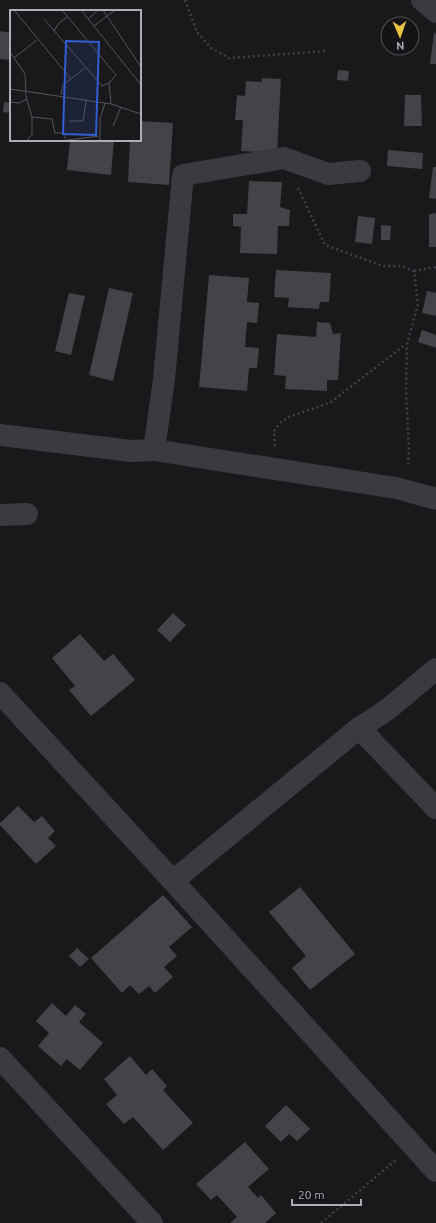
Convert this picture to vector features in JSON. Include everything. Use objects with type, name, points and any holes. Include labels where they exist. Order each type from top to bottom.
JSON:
[{"type":"street","points":[[422,0],[436,12]]},
{"type":"street","points":[[154,450],[164,379],[183,175],[284,158],[328,174],[360,171]]},
{"type":"street","points":[[0,435],[131,451],[154,450],[396,488],[436,499]]},
{"type":"street","points":[[0,515],[27,514]]},
{"type":"street","points":[[173,881],[359,728],[387,710],[436,669]]},
{"type":"street","points":[[0,693],[436,1171]]},
{"type":"street","points":[[359,728],[436,808]]},
{"type":"street","points":[[0,1058],[152,1223]]},
{"type":"path","points":[[185,0],[197,32],[211,48],[229,58],[327,51]]},
{"type":"path","points":[[284,158],[325,245],[383,266],[401,266],[414,271],[436,267]]},
{"type":"path","points":[[396,488],[406,474],[409,462],[406,391],[407,344],[418,304],[414,271]]},
{"type":"path","points":[[276,470],[274,431],[281,422],[289,417],[331,402],[407,344]]},
{"type":"path","points":[[321,1223],[413,1145]]},
{"type":"building","points":[[0,31],[10,33],[10,60],[0,59]]},
{"type":"building","points":[[434,33],[436,34],[436,64],[430,64]]},
{"type":"building","points":[[338,70],[349,71],[348,81],[337,80]]},
{"type":"building","points":[[262,78],[281,79],[277,153],[241,151],[243,120],[235,120],[237,95],[245,96],[246,81],[262,82]]},
{"type":"building","points":[[405,95],[421,95],[422,126],[404,126]]},
{"type":"building","points":[[4,102],[10,103],[10,113],[3,112]]},
{"type":"building","points":[[141,121],[173,123],[169,185],[128,182],[130,141],[141,141]]},
{"type":"building","points":[[70,141],[114,141],[111,175],[67,170]]},
{"type":"building","points":[[388,150],[423,153],[422,169],[387,166]]},
{"type":"building","points":[[433,167],[436,167],[436,199],[429,198]]},
{"type":"building","points":[[249,181],[282,182],[280,207],[290,210],[289,226],[278,226],[277,254],[240,253],[241,227],[233,226],[233,214],[247,214]]},
{"type":"building","points":[[436,213],[436,247],[429,247],[429,214]]},
{"type":"building","points":[[358,216],[375,218],[372,244],[355,242]]},
{"type":"building","points":[[381,225],[391,226],[390,240],[381,240]]},
{"type":"building","points":[[276,270],[331,273],[329,302],[320,302],[319,309],[288,307],[289,298],[274,297]]},
{"type":"building","points":[[209,275],[249,278],[247,302],[259,303],[257,323],[247,322],[245,347],[259,348],[257,368],[249,368],[247,391],[199,387]]},
{"type":"building","points":[[109,288],[133,293],[113,381],[89,375]]},
{"type":"building","points":[[427,291],[436,293],[436,316],[422,313]]},
{"type":"building","points":[[69,293],[85,296],[71,355],[55,351]]},
{"type":"building","points":[[317,322],[330,323],[333,334],[341,333],[338,380],[327,380],[327,391],[285,389],[286,376],[274,375],[277,334],[316,337]]},
{"type":"building","points":[[422,330],[436,335],[436,348],[418,342]]},
{"type":"building","points":[[173,613],[186,625],[170,642],[157,630]]},
{"type":"building","points":[[80,634],[104,661],[113,654],[135,680],[91,716],[69,690],[75,686],[52,658]]},
{"type":"building","points":[[18,806],[34,822],[42,816],[55,831],[48,838],[56,846],[36,864],[0,825],[0,823]]},
{"type":"building","points":[[300,887],[355,954],[310,990],[292,968],[306,956],[269,912]]},
{"type":"building","points":[[163,895],[192,927],[169,947],[177,956],[164,967],[173,977],[155,993],[149,986],[139,994],[130,985],[122,993],[91,958]]},
{"type":"building","points":[[77,948],[89,959],[80,967],[69,956]]},
{"type":"building","points":[[52,1003],[66,1016],[75,1005],[86,1014],[79,1022],[103,1043],[80,1070],[67,1059],[61,1066],[38,1046],[49,1033],[36,1021]]},
{"type":"building","points":[[130,1056],[146,1075],[152,1069],[167,1086],[163,1090],[193,1123],[163,1150],[133,1117],[124,1124],[106,1104],[117,1095],[104,1079]]},
{"type":"building","points":[[286,1105],[310,1129],[297,1141],[289,1134],[281,1142],[265,1126]]},
{"type":"building","points":[[245,1142],[269,1169],[248,1187],[258,1198],[261,1195],[276,1213],[265,1223],[230,1223],[237,1217],[217,1195],[211,1200],[196,1184]]}]
